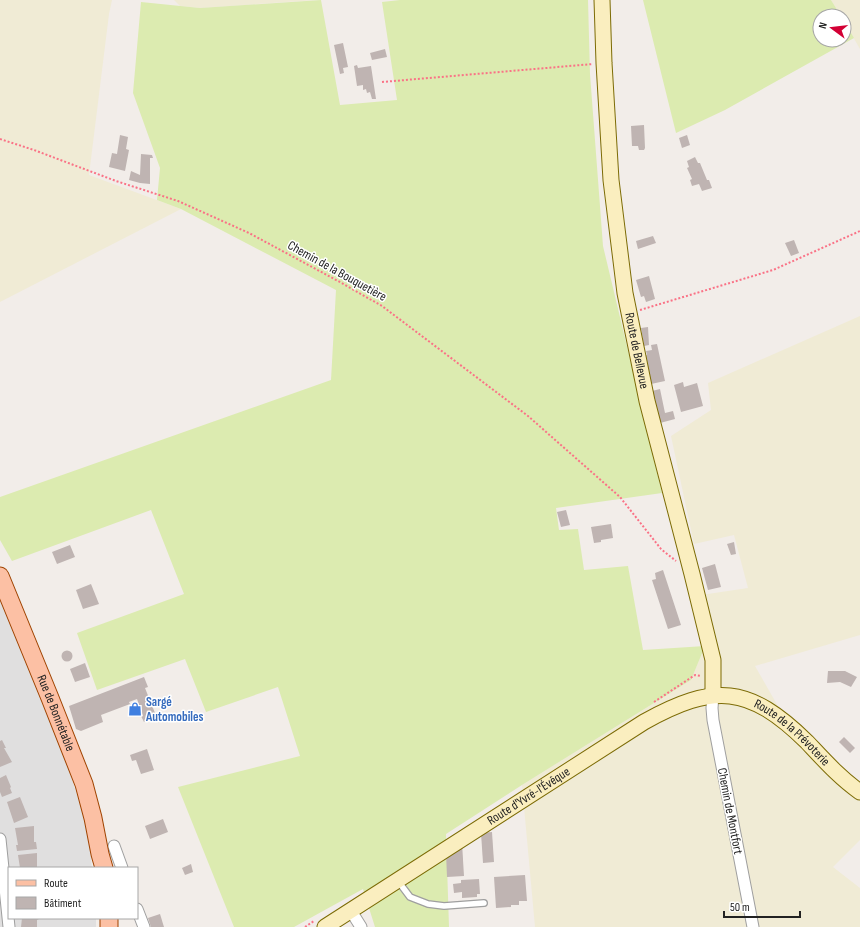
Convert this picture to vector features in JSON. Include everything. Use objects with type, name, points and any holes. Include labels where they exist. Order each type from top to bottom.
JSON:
[{"type":"main road","name":"Rue de Bonnétable","points":[[0,576],[84,784],[104,859]]},
{"type":"street","name":"Route de Bellevue","points":[[602,0],[611,180],[625,293],[647,401],[713,660],[713,695]]},
{"type":"street","name":"Route de la Prévoterie","points":[[713,695],[728,695],[748,700],[774,713],[832,768],[860,792]]},
{"type":"street","name":"Route d'Yvré-l'Évêque","points":[[325,927],[644,722],[685,702],[713,695]]},
{"type":"street","name":"Chemin de Montfort","points":[[713,695],[713,720],[753,927]]},
{"type":"street","points":[[0,839],[8,917]]},
{"type":"street","points":[[104,859],[120,867]]},
{"type":"street","points":[[351,911],[362,927]]},
{"type":"street","points":[[138,912],[144,927]]},
{"type":"lane","points":[[398,880],[410,897],[428,904],[444,906],[484,903]]},
{"type":"path","points":[[382,82],[604,63]]},
{"type":"path","name":"Chemin de la Bouquetière","points":[[0,139],[34,150],[116,181],[178,201],[249,233],[382,306],[528,416],[620,497],[661,549],[692,574]]},
{"type":"path","points":[[629,313],[773,270],[860,231]]},
{"type":"shaded area","points":[[0,0],[112,0],[89,175],[181,209],[0,302]]},
{"type":"shaded area","points":[[174,0],[316,0],[200,8],[180,6]]},
{"type":"shaded area","points":[[831,0],[860,0],[860,49],[852,35],[852,8],[836,8]]},
{"type":"shaded area","points":[[860,316],[860,635],[755,666],[779,708],[778,728],[860,799],[860,840],[833,867],[860,888],[860,927],[535,927],[522,785],[691,680],[705,646],[701,595],[748,588],[734,535],[694,544],[671,436],[711,410],[708,383]]},
{"type":"shaded area","points":[[0,592],[26,654],[47,714],[67,764],[88,829],[92,867],[8,867],[8,919],[96,919],[96,927],[0,927]]},
{"type":"green space","points":[[321,0],[340,105],[397,100],[382,2],[400,0],[588,0],[590,74],[603,246],[662,493],[556,508],[559,530],[578,529],[584,570],[628,566],[643,650],[705,646],[691,680],[446,834],[449,927],[375,927],[363,889],[294,927],[234,927],[178,787],[300,756],[278,687],[206,712],[185,659],[97,690],[77,633],[184,594],[151,510],[12,561],[0,540],[0,497],[331,380],[336,290],[181,209],[157,200],[160,168],[133,93],[141,2],[200,8]]},
{"type":"green space","points":[[643,0],[831,0],[836,8],[812,8],[812,48],[836,48],[725,110],[676,133]]},
{"type":"building","points":[[343,43],[348,67],[343,68],[344,73],[340,74],[334,45]]},
{"type":"building","points":[[385,49],[387,57],[372,60],[370,53]]},
{"type":"building","points":[[357,65],[358,68],[371,66],[376,99],[372,99],[370,92],[367,93],[366,89],[363,90],[363,85],[357,86],[354,66]]},
{"type":"building","points":[[644,125],[645,148],[644,150],[639,150],[638,146],[632,146],[631,126]]},
{"type":"building","points":[[120,135],[128,137],[126,149],[129,150],[125,171],[109,167],[112,153],[117,154]]},
{"type":"building","points":[[687,135],[690,145],[682,148],[679,138]]},
{"type":"building","points":[[141,154],[152,155],[153,158],[150,158],[150,184],[129,180],[131,171],[140,175]]},
{"type":"building","points":[[695,157],[698,163],[700,163],[712,188],[702,191],[699,184],[692,186],[690,180],[692,179],[687,168],[689,167],[687,161]]},
{"type":"building","points":[[653,236],[656,243],[638,249],[636,241]]},
{"type":"building","points":[[794,240],[799,253],[791,256],[785,243]]},
{"type":"building","points":[[649,276],[655,299],[646,302],[644,296],[641,297],[636,280]]},
{"type":"building","points":[[648,327],[649,345],[644,346],[641,328]]},
{"type":"building","points":[[657,344],[665,381],[651,384],[644,356],[647,355],[646,351],[652,350],[651,345]]},
{"type":"building","points":[[683,382],[684,387],[697,383],[703,406],[681,412],[674,385]]},
{"type":"building","points":[[660,389],[665,413],[673,411],[675,419],[660,423],[652,391]]},
{"type":"building","points":[[566,510],[570,525],[561,527],[557,512]]},
{"type":"building","points":[[611,524],[613,538],[594,543],[591,527]]},
{"type":"building","points":[[734,542],[736,554],[731,555],[727,544]]},
{"type":"building","points":[[70,545],[75,557],[57,564],[52,552]]},
{"type":"building","points":[[715,564],[721,587],[708,590],[702,568]]},
{"type":"building","points":[[663,570],[681,625],[668,629],[652,580],[656,579],[655,573]]},
{"type":"building","points":[[91,584],[99,604],[83,609],[76,590]]},
{"type":"building","points":[[65,651],[69,651],[71,652],[71,660],[65,661],[62,658],[62,654]]},
{"type":"building","points":[[85,663],[90,677],[75,682],[70,669]]},
{"type":"building","points":[[828,671],[845,671],[857,677],[851,687],[840,682],[827,683]]},
{"type":"building","points":[[144,677],[148,687],[145,688],[157,718],[144,722],[137,699],[129,702],[130,704],[101,715],[103,722],[81,731],[76,729],[69,706]]},
{"type":"building","points":[[844,737],[855,748],[850,753],[839,742]]},
{"type":"building","points":[[2,740],[6,748],[4,748],[12,762],[0,767],[0,741]]},
{"type":"building","points":[[147,749],[154,770],[141,774],[136,760],[132,761],[130,755]]},
{"type":"building","points":[[6,775],[12,793],[2,797],[0,792],[0,778]]},
{"type":"building","points":[[20,797],[28,817],[14,823],[7,802]]},
{"type":"building","points":[[163,819],[168,832],[150,839],[145,826]]},
{"type":"building","points":[[34,826],[34,842],[36,842],[37,849],[17,851],[16,845],[18,845],[15,828]]},
{"type":"building","points":[[492,832],[494,862],[483,863],[481,833]]},
{"type":"building","points":[[462,843],[464,876],[447,877],[446,853]]},
{"type":"building","points":[[37,853],[37,867],[20,867],[18,855]]},
{"type":"building","points":[[191,864],[193,872],[185,875],[182,868]]},
{"type":"building","points":[[525,875],[527,901],[519,901],[519,905],[511,905],[511,907],[496,908],[494,877]]},
{"type":"building","points":[[479,879],[480,894],[477,894],[477,897],[462,898],[462,892],[454,893],[453,884],[461,883],[461,880]]},
{"type":"building","points":[[160,914],[164,927],[151,927],[148,918]]},
{"type":"building","points":[[22,919],[39,919],[37,920],[37,927],[21,927]]},
{"type":"place","name":"Sargé Automobiles","points":[[135,709]]}]
